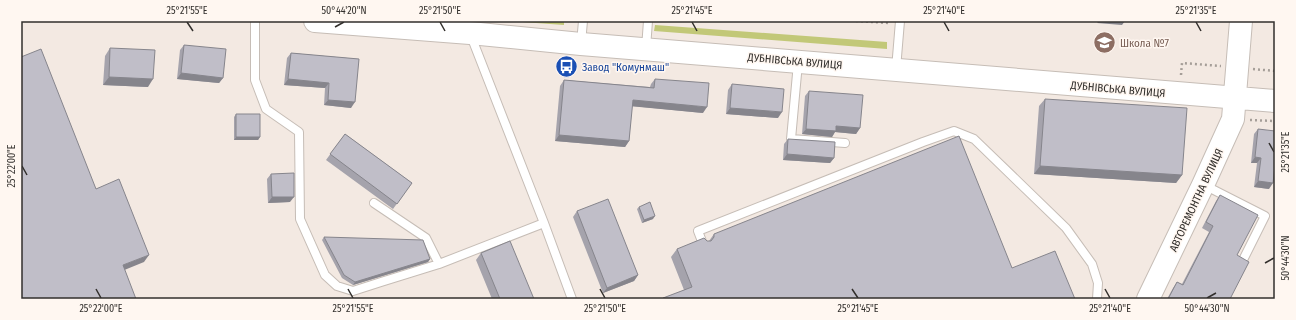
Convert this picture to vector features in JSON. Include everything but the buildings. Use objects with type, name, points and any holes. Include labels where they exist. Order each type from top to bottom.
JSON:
[{"type":"main road","name":"ДУБНІВСЬКА ВУЛИЦЯ","points":[[315,21],[383,24],[580,44],[1180,94],[1234,109],[1275,101]]},
{"type":"main road","name":"АВТОРЕМОНТНА ВУЛИЦЯ","points":[[1148,299],[1203,185],[1234,109],[1241,21]]},
{"type":"lane","points":[[255,21],[255,80],[266,109],[299,132],[300,219],[325,274],[337,286],[353,291],[439,264],[544,223]]},
{"type":"lane","points":[[580,44],[582,21]]},
{"type":"lane","points":[[646,49],[648,21]]},
{"type":"lane","points":[[896,70],[899,23]]},
{"type":"lane","points":[[470,33],[572,299]]},
{"type":"lane","points":[[798,62],[792,138],[845,143]]},
{"type":"lane","points":[[703,244],[698,231],[954,131],[974,139],[1066,228],[1092,264],[1098,282],[1097,299]]},
{"type":"lane","points":[[1203,185],[1265,216],[1243,260]]},
{"type":"lane","points":[[374,202],[426,238],[439,264]]},
{"type":"path","points":[[856,21],[899,23]]},
{"type":"path","points":[[1180,94],[1182,63],[1238,68]]},
{"type":"path","points":[[1234,109],[1275,121]]},
{"type":"green space","points":[[507,21],[564,21],[564,25]]},
{"type":"green space","points":[[655,25],[887,42],[887,49],[654,31]]},
{"type":"place","name":"Школа №7","points":[[1105,43]]},
{"type":"place","name":"Завод \"Комунмаш\"","points":[[566,67]]}]
